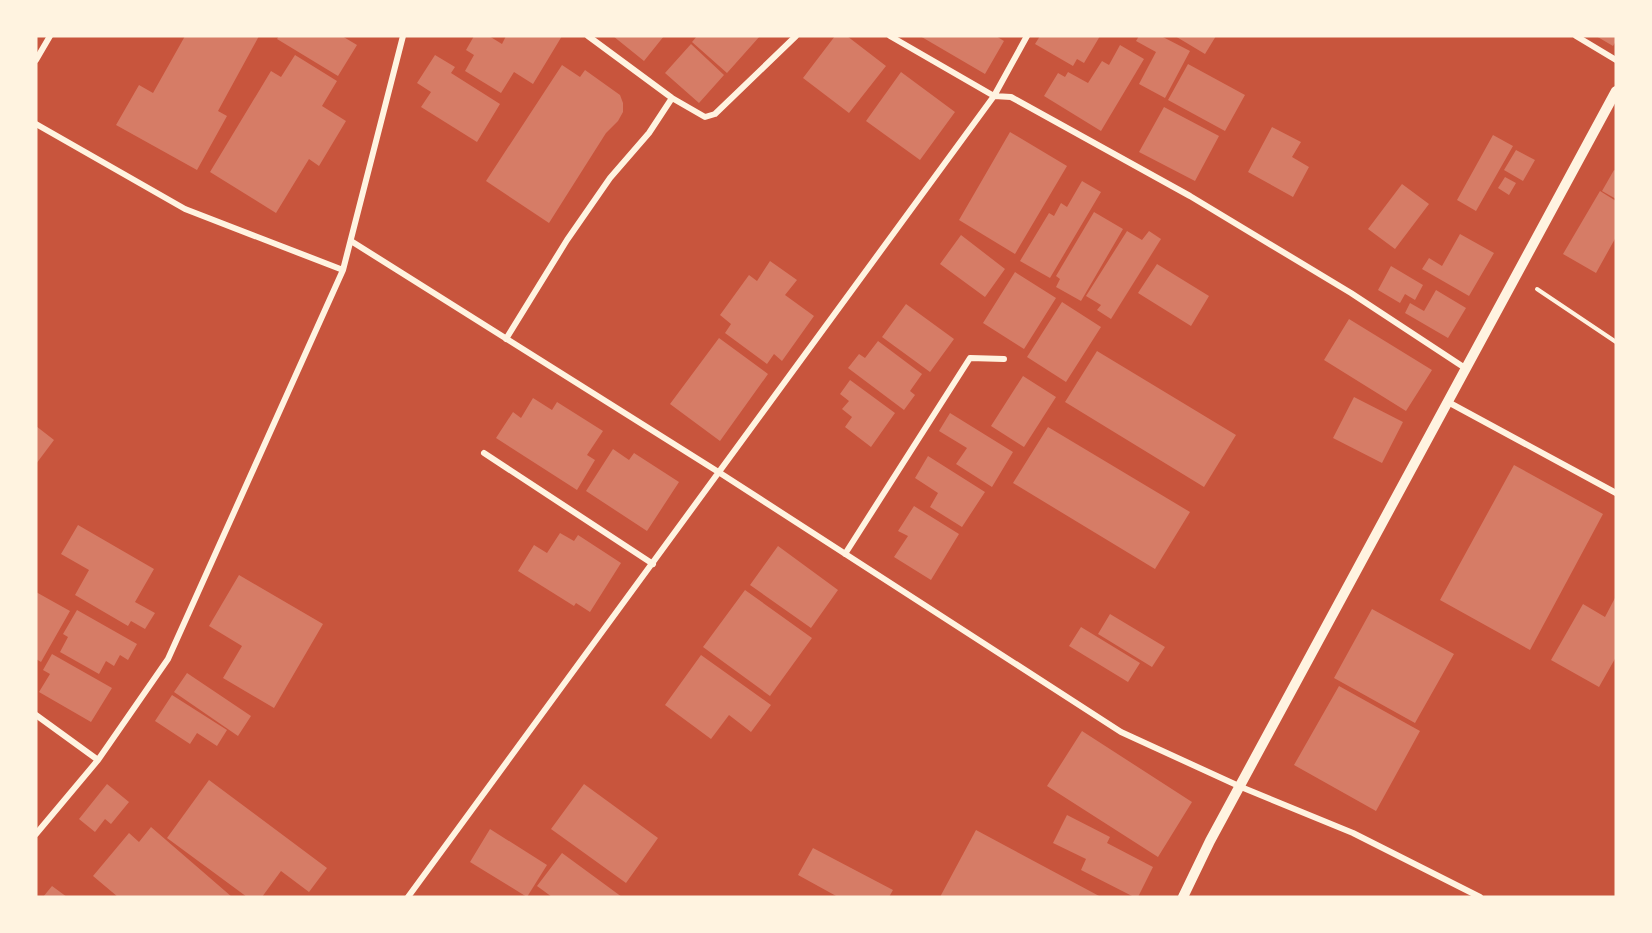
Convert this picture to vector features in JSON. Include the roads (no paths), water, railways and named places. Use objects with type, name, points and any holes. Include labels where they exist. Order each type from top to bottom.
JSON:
[{"type":"street","points":[[36,60],[50,36]]},
{"type":"street","points":[[36,834],[98,760],[168,658],[343,270],[403,36]]},
{"type":"street","points":[[588,36],[672,98],[705,117],[715,114],[796,36]]},
{"type":"street","points":[[890,36],[994,96],[1011,97],[1190,196],[1351,293],[1465,368]]},
{"type":"street","points":[[408,897],[994,96],[1027,36]]},
{"type":"street","points":[[1576,36],[1616,60]]},
{"type":"street","points":[[1183,897],[1210,841],[1616,91]]},
{"type":"street","points":[[506,339],[603,186],[649,133],[672,98]]},
{"type":"street","points":[[36,124],[185,209],[343,270]]},
{"type":"street","points":[[351,241],[720,473],[1121,732],[1241,787],[1353,833],[1480,897]]},
{"type":"street","points":[[845,554],[970,358],[1004,359]]},
{"type":"street","points":[[1448,402],[1616,493]]},
{"type":"street","points":[[484,453],[653,564]]},
{"type":"street","points":[[36,715],[98,760]]}]
